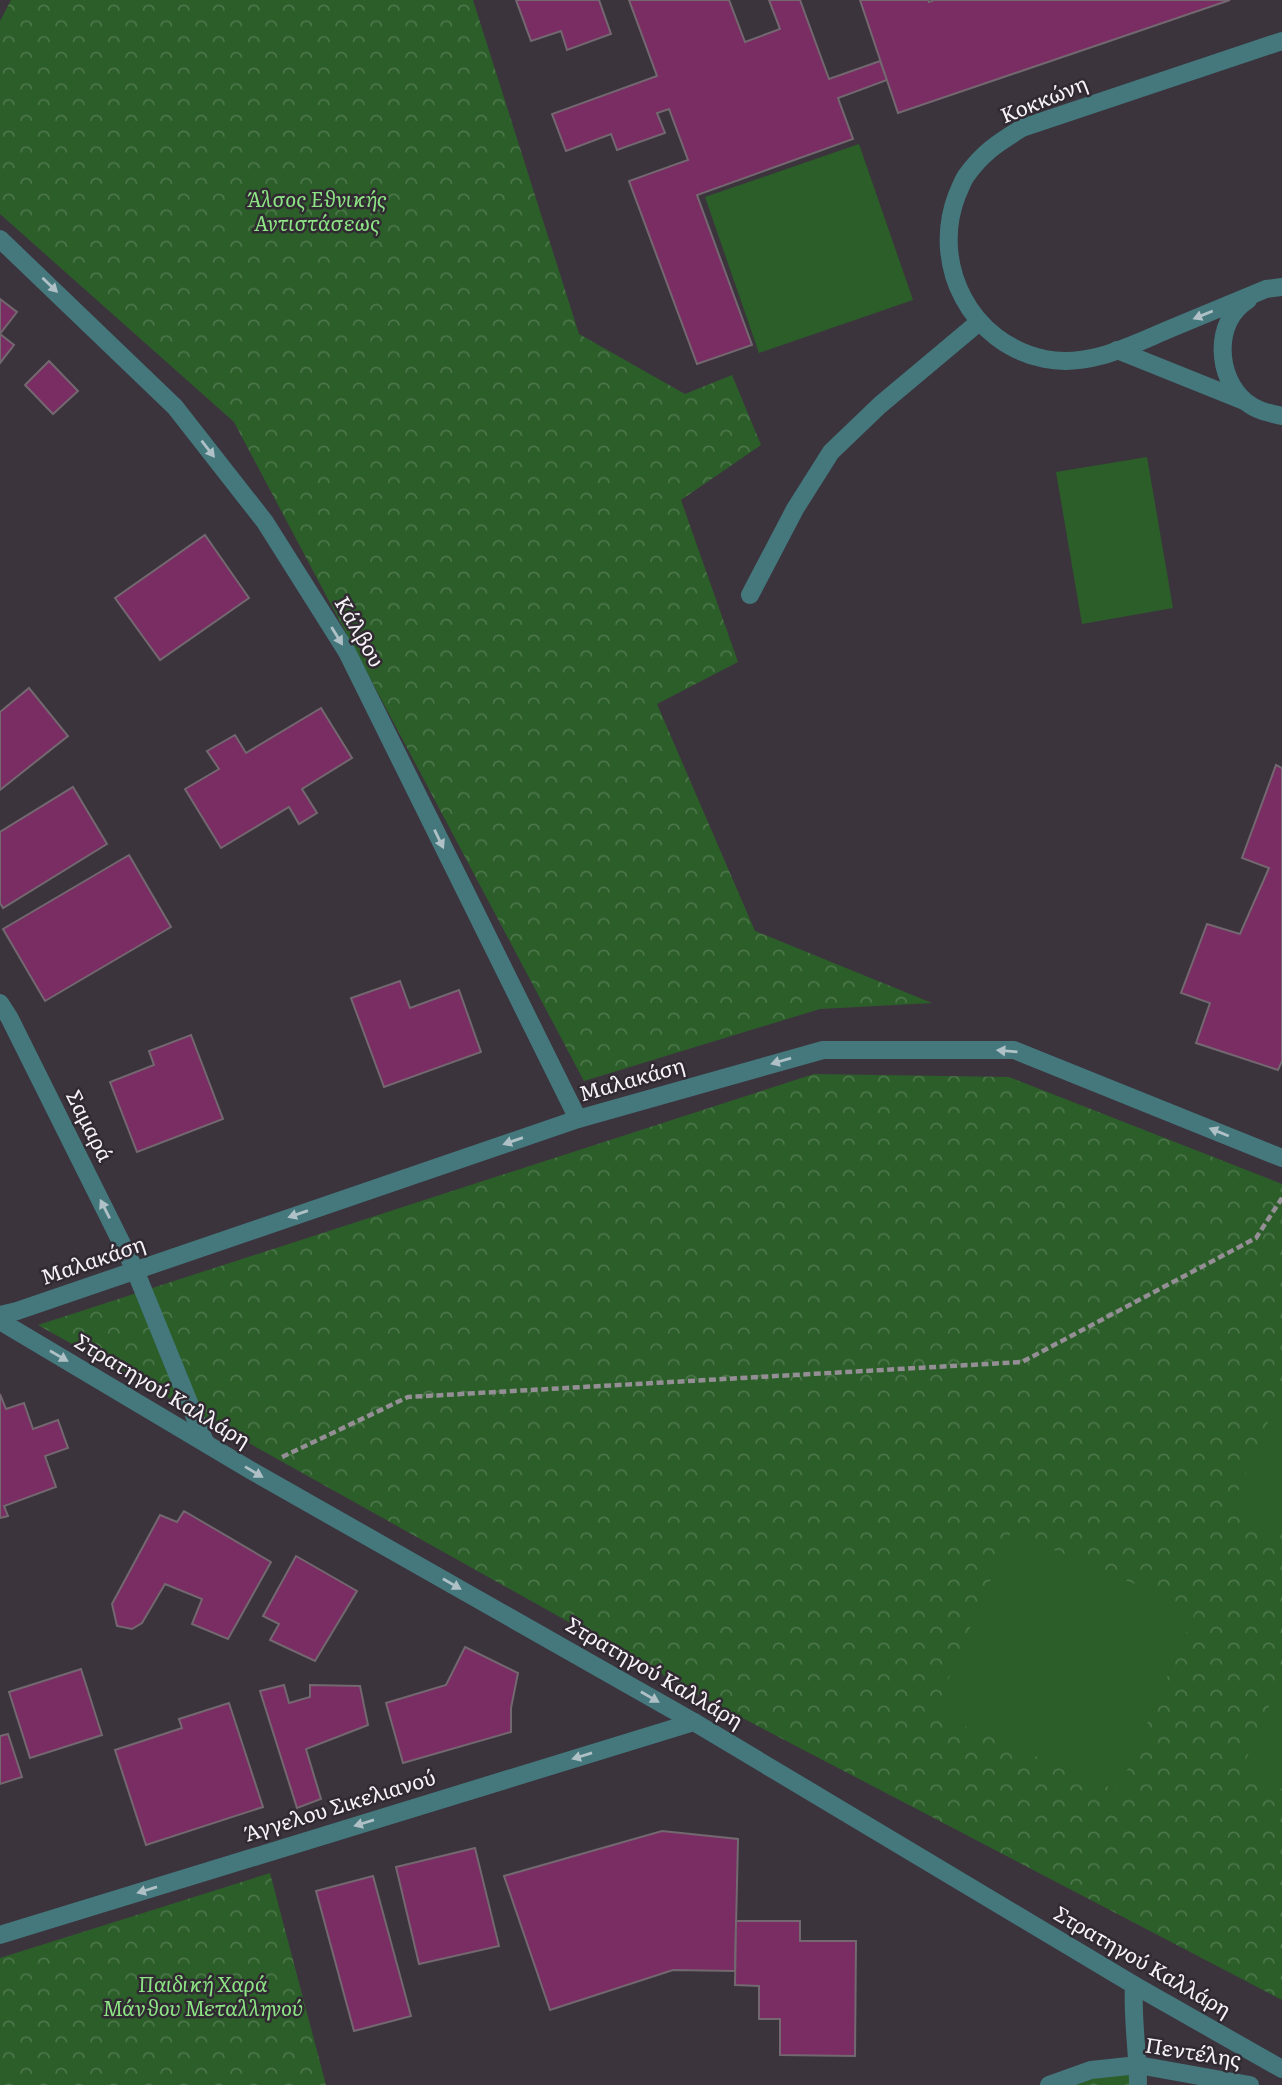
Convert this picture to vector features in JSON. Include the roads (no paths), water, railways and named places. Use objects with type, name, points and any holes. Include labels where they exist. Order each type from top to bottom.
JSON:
[{"type":"street","name":"Κοκκώνη","points":[[1277,287],[1117,350],[1084,360],[1046,359],[1009,346],[979,322],[958,290],[948,253],[950,214],[964,178],[989,149],[1022,128],[1282,41]]},
{"type":"street","name":"Κάλβου","points":[[0,239],[175,407],[265,522],[347,652],[578,1119]]},
{"type":"street","points":[[1245,401],[1228,379],[1221,352],[1227,325],[1242,303],[1277,287]]},
{"type":"street","points":[[750,596],[795,509],[831,452],[880,405],[979,322]]},
{"type":"street","points":[[1117,350],[1245,401],[1263,412],[1282,416]]},
{"type":"street","name":"Σαμαρά","points":[[0,1003],[135,1270],[205,1442]]},
{"type":"street","name":"Μαλακάση","points":[[0,1315],[578,1119],[823,1050],[1014,1050],[1282,1158]]},
{"type":"street","name":"Στρατηγού Καλλάρη","points":[[0,1321],[253,1471],[694,1722],[1134,1985],[1282,2070]]},
{"type":"street","name":"Άγγελου Σικελιανού","points":[[0,1935],[694,1722]]},
{"type":"street","points":[[1134,1985],[1132,2015],[1138,2085]]},
{"type":"street","name":"Πεντέλης","points":[[1049,2085],[1091,2070],[1138,2065],[1250,2085]]},
{"type":"park label","name":"Άλσος Εθνικής Αντιστάσεως","points":[[317,212]]},
{"type":"park label","name":"Παιδική Χαρά Μάνθου Μεταλληνού","points":[[203,1997]]}]
